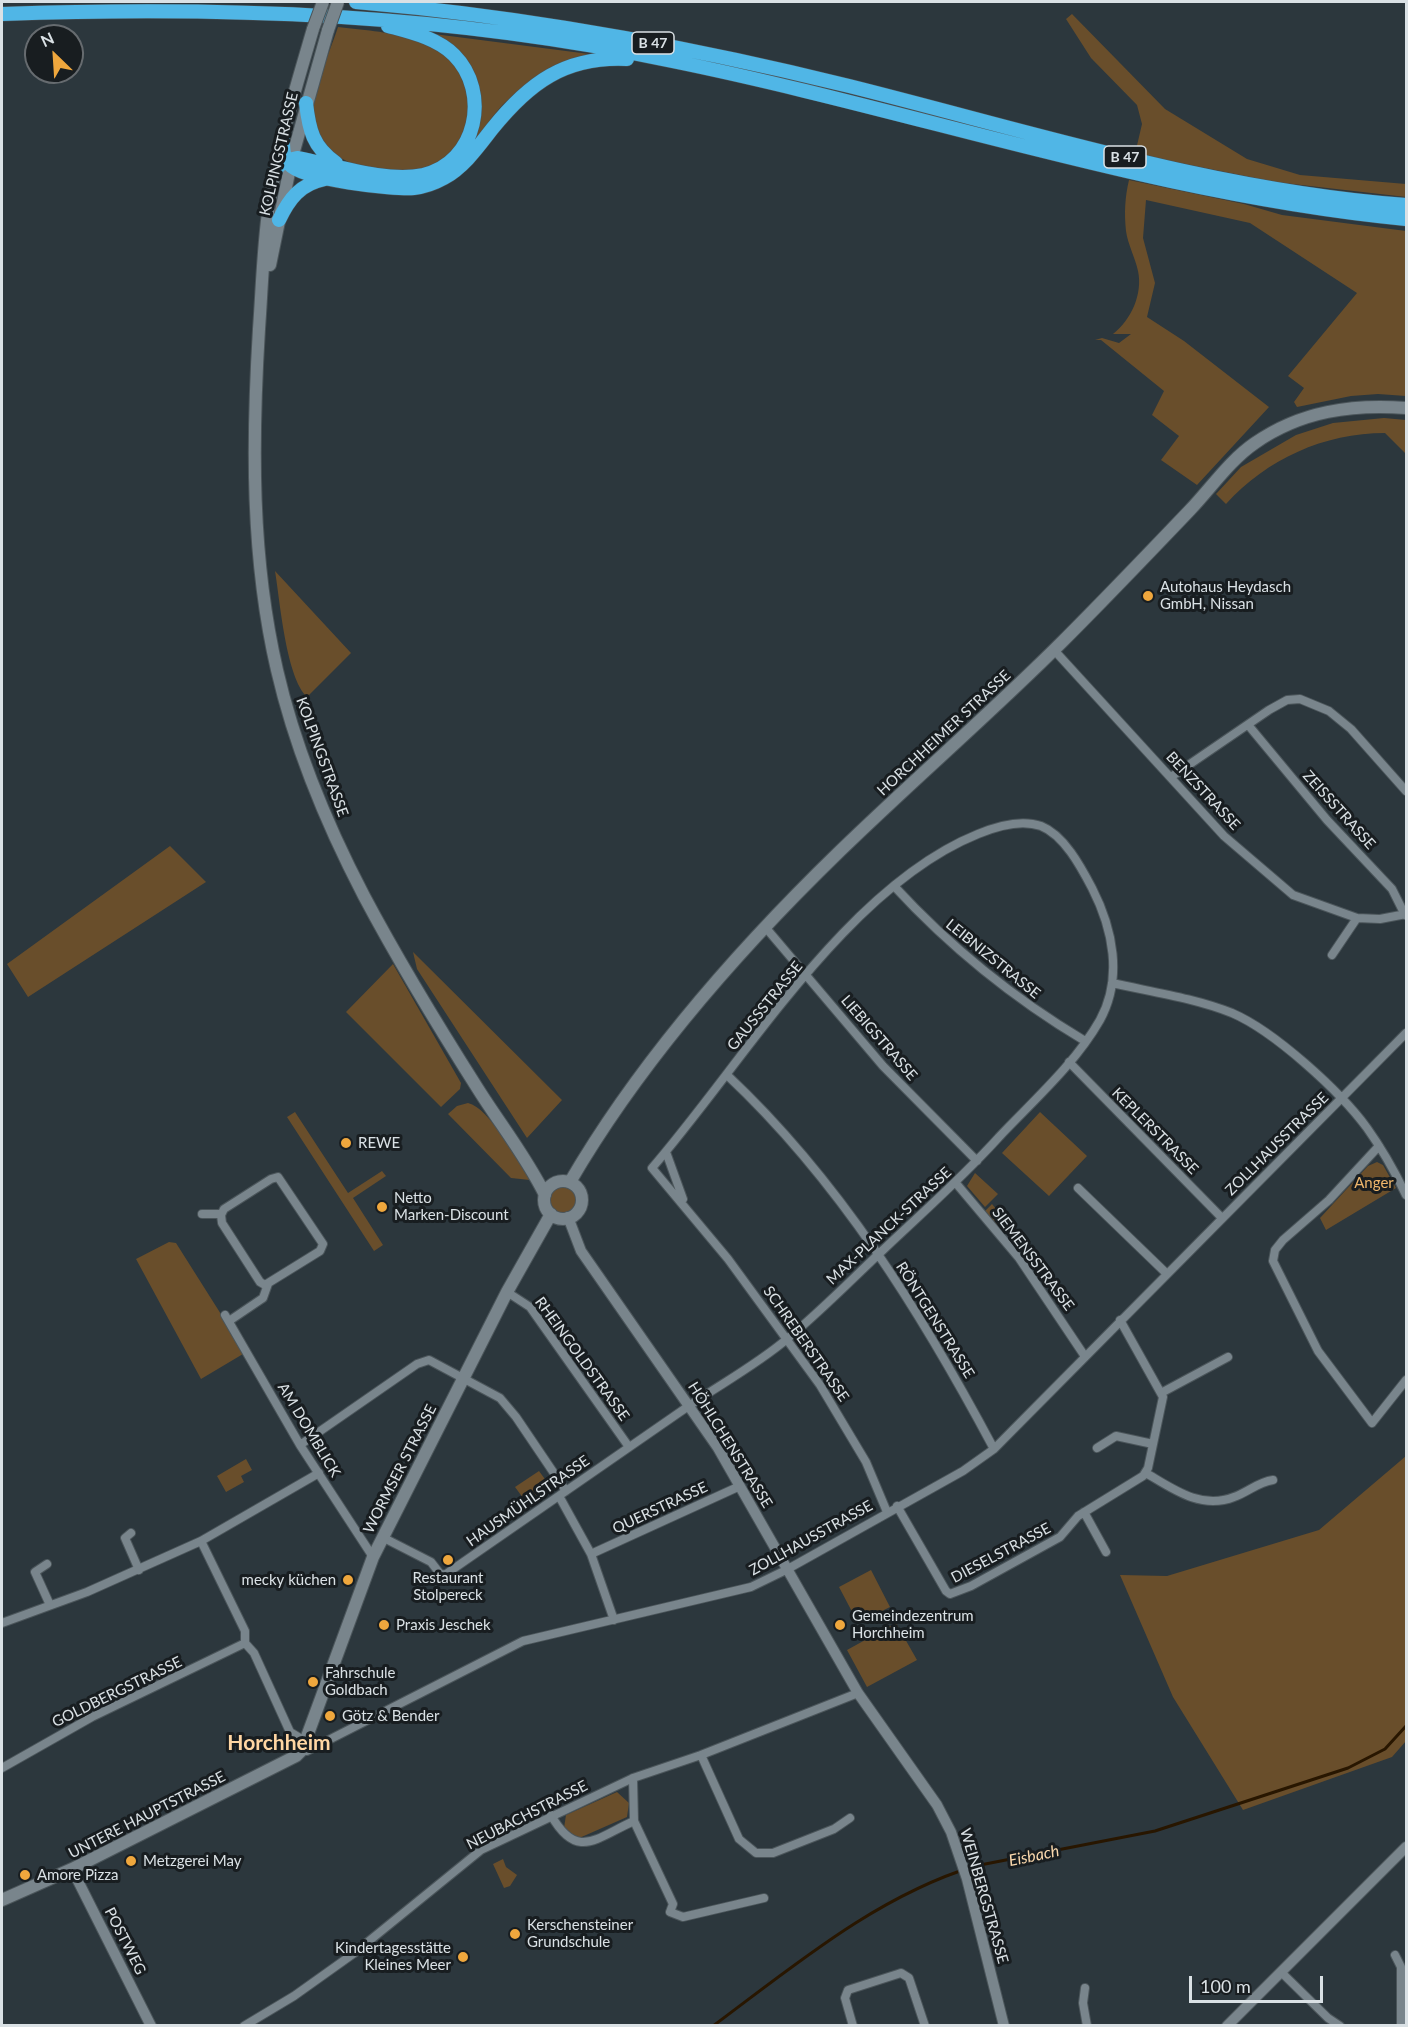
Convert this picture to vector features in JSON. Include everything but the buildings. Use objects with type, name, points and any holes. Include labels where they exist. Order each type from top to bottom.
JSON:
[{"type":"highway","name":"B 47","points":[[356,2],[557,26],[679,47],[848,86],[1155,164],[1291,191],[1407,205]]},
{"type":"highway","name":"B 47","points":[[2,14],[140,9],[257,11],[345,16],[450,26],[671,60],[1166,182],[1316,210],[1406,219]]},
{"type":"highway","points":[[276,170],[289,161],[340,166],[395,177],[409,177],[434,171],[455,157],[473,128],[476,103],[472,86],[464,68],[445,47],[401,30],[345,16]]},
{"type":"highway","points":[[283,139],[289,161],[299,172],[406,188],[432,184],[456,171],[516,99],[561,69],[599,60],[671,60]]},
{"type":"highway","points":[[306,103],[308,123],[316,145],[322,153],[340,166]]},
{"type":"highway","points":[[279,220],[291,197],[300,189],[327,178]]},
{"type":"main road","name":"KOLPINGSTRASSE","points":[[323,2],[313,29],[276,170],[266,236],[260,316],[255,405],[254,485],[261,584],[276,669],[290,718],[317,794],[364,896],[424,1001],[545,1195]]},
{"type":"main road","name":"KOLPINGSTRASSE","points":[[260,316],[289,161],[338,2]]},
{"type":"main road","name":"HORCHHEIMER STRASSE","points":[[563,1182],[709,991],[766,928],[840,851],[1054,650],[1255,443],[1285,427],[1324,411],[1353,406],[1407,408]]},
{"type":"main road","name":"KOLPINGSTRASSE","points":[[524,1159],[544,1177],[563,1182]]},
{"type":"main road","points":[[563,1182],[578,1189],[582,1201],[578,1211],[568,1217],[560,1218],[550,1214],[545,1205],[545,1195],[550,1186],[563,1182]]},
{"type":"main road","name":"WORMSER STRASSE","points":[[303,1745],[382,1537],[507,1292],[550,1214]]},
{"type":"main road","name":"UNTERE HAUPTSTRASSE","points":[[2,1900],[72,1869],[285,1762],[303,1745]]},
{"type":"street","name":"BENZSTRASSE","points":[[1054,650],[1224,836],[1293,895],[1357,918],[1380,919],[1406,915]]},
{"type":"street","points":[[1171,777],[1287,700],[1305,700],[1329,711],[1350,729],[1407,791]]},
{"type":"street","name":"ZEISSSTRASSE","points":[[1249,726],[1327,820],[1392,889],[1406,915]]},
{"type":"street","name":"GAUSSSTRASSE","points":[[666,1152],[807,974],[894,886],[929,858],[984,831],[1013,824],[1045,828],[1075,860],[1098,901],[1112,947],[1112,983]]},
{"type":"street","name":"LEIBNIZSTRASSE","points":[[894,886],[958,952],[1045,1017],[1085,1041]]},
{"type":"street","points":[[1332,955],[1357,918]]},
{"type":"street","name":"LIEBIGSTRASSE","points":[[766,928],[883,1066],[977,1161]]},
{"type":"street","points":[[1112,983],[1194,1000],[1247,1020],[1280,1042],[1360,1119],[1407,1194]]},
{"type":"street","name":"MAX-PLANCK-STRASSE","points":[[689,1405],[758,1362],[788,1339],[977,1161],[1069,1062],[1085,1041],[1107,1004],[1112,983]]},
{"type":"street","name":"ZOLLHAUSSTRASSE","points":[[303,1745],[307,1751],[503,1649],[523,1641],[751,1587],[786,1570],[963,1471],[994,1449],[1084,1355],[1407,1033]]},
{"type":"street","name":"KEPLERSTRASSE","points":[[1069,1062],[1222,1218]]},
{"type":"street","name":"RÖNTGENSTRASSE","points":[[727,1075],[802,1153],[859,1226],[936,1344],[994,1449]]},
{"type":"street","points":[[1379,1146],[1329,1200],[1283,1240],[1275,1250],[1273,1261],[1318,1351],[1372,1423],[1407,1380]]},
{"type":"street","name":"SCHREBERSTRASSE","points":[[684,1202],[666,1152],[652,1168],[684,1202],[788,1339],[854,1440],[887,1512]]},
{"type":"street","points":[[281,1178],[323,1244],[320,1251],[268,1284],[260,1282],[222,1223],[221,1214],[224,1209],[271,1179],[281,1178]]},
{"type":"street","name":"SIEMENSSTRASSE","points":[[955,1182],[1018,1258],[1084,1355]]},
{"type":"street","points":[[1078,1188],[1166,1273]]},
{"type":"street","points":[[202,1214],[221,1214]]},
{"type":"street","name":"HÖHLCHENSTRASSE","points":[[568,1217],[581,1251],[689,1405],[740,1486],[858,1693]]},
{"type":"street","name":"AM DOMBLICK","points":[[268,1284],[263,1298],[227,1318],[300,1445],[373,1557]]},
{"type":"street","name":"RHEINGOLDSTRASSE","points":[[507,1292],[530,1307],[629,1447]]},
{"type":"street","points":[[1120,1320],[1161,1393],[1146,1473],[1198,1501],[1232,1498],[1261,1483],[1273,1480]]},
{"type":"street","points":[[1161,1393],[1228,1357]]},
{"type":"street","points":[[300,1445],[421,1362],[429,1360],[500,1398],[516,1417],[563,1494],[591,1554],[614,1620]]},
{"type":"street","name":"HAUSMÜHLSTRASSE","points":[[382,1537],[423,1557],[443,1575],[689,1405]]},
{"type":"street","points":[[1097,1448],[1116,1436],[1153,1444]]},
{"type":"street","points":[[2,1623],[139,1570],[201,1541],[319,1473]]},
{"type":"street","name":"DIESELSTRASSE","points":[[897,1506],[946,1591],[950,1594],[971,1586],[1060,1537],[1084,1512],[1146,1473]]},
{"type":"street","name":"QUERSTRASSE","points":[[591,1554],[740,1486]]},
{"type":"street","points":[[1084,1512],[1106,1552]]},
{"type":"street","points":[[131,1533],[125,1538],[139,1570]]},
{"type":"street","points":[[201,1541],[245,1631],[245,1643],[254,1653],[291,1732],[303,1745]]},
{"type":"street","points":[[47,1564],[35,1572],[50,1605]]},
{"type":"street","name":"GOLDBERGSTRASSE","points":[[2,1767],[92,1717],[245,1643]]},
{"type":"street","name":"NEUBACHSTRASSE","points":[[244,2025],[294,1996],[343,1962],[477,1853],[551,1815],[633,1778],[701,1755],[858,1693]]},
{"type":"street","name":"WEINBERGSTRASSE","points":[[858,1693],[937,1805],[951,1832],[967,1879],[1004,2025]]},
{"type":"street","points":[[701,1755],[739,1839],[756,1853],[773,1854],[834,1829],[850,1818]]},
{"type":"street","points":[[633,1778],[634,1821],[673,1904],[670,1912],[683,1917],[764,1898]]},
{"type":"street","points":[[551,1815],[563,1835],[579,1843],[587,1842],[634,1821]]},
{"type":"street","points":[[1227,2025],[1407,1847]]},
{"type":"street","name":"POSTWEG","points":[[72,1869],[151,2025]]},
{"type":"street","points":[[1395,1955],[1401,1967],[1401,2025]]},
{"type":"street","points":[[1281,1972],[1337,2025]]},
{"type":"street","points":[[853,2025],[845,1998],[848,1990],[900,1973],[909,1978],[925,2025]]},
{"type":"street","points":[[1085,1988],[1083,2003],[1087,2025]]},
{"type":"green space","points":[[1072,14],[1165,109],[1247,159],[1300,175],[1406,184],[1406,197],[1275,182],[1135,154],[1142,124],[1137,105],[1091,58],[1066,19]]},
{"type":"green space","points":[[338,27],[394,34],[413,39],[431,46],[446,56],[458,69],[466,86],[470,112],[461,139],[446,158],[423,168],[403,171],[381,170],[360,166],[341,158],[325,146],[315,130],[312,110],[319,80]]},
{"type":"green space","points":[[434,34],[597,55],[557,70],[526,86],[500,108],[475,144],[472,141],[478,123],[480,106],[477,79],[461,56]]},
{"type":"green space","points":[[1129,180],[1244,204],[1282,215],[1406,231],[1406,396],[1378,394],[1351,396],[1297,407],[1294,402],[1304,388],[1288,376],[1357,293],[1250,223],[1146,200],[1143,238],[1155,283],[1147,317],[1184,341],[1269,407],[1197,485],[1161,460],[1179,436],[1152,415],[1164,391],[1101,340],[1095,340],[1102,338],[1119,343],[1131,334],[1113,334],[1130,314],[1139,289],[1138,271],[1125,224]]},
{"type":"green space","points":[[1384,418],[1406,420],[1406,454],[1385,433],[1340,438],[1298,452],[1278,462],[1242,488],[1226,504],[1216,494],[1241,467],[1296,435],[1333,423]]},
{"type":"green space","points":[[275,571],[351,653],[307,697],[300,687],[289,656]]},
{"type":"green space","points":[[170,846],[206,882],[28,997],[7,964]]},
{"type":"green space","points":[[413,952],[562,1100],[527,1138],[417,969]]},
{"type":"green space","points":[[393,964],[461,1083],[460,1089],[441,1107],[346,1012]]},
{"type":"green space","points":[[468,1103],[485,1114],[494,1125],[530,1180],[511,1178],[448,1114],[457,1106]]},
{"type":"green space","points":[[295,1112],[348,1193],[382,1171],[386,1176],[353,1198],[383,1245],[374,1251],[287,1117]]},
{"type":"green space","points":[[1040,1112],[1087,1156],[1049,1196],[1002,1153]]},
{"type":"green space","name":"Anger","points":[[1377,1162],[1383,1165],[1396,1188],[1326,1230],[1320,1218],[1368,1166]]},
{"type":"green space","points":[[975,1173],[998,1194],[985,1207],[967,1186]]},
{"type":"green space","points":[[563,1186],[573,1190],[577,1200],[573,1210],[563,1214],[553,1210],[549,1200],[553,1190]]},
{"type":"green space","points":[[992,1204],[1001,1215],[998,1217],[1005,1225],[1000,1228],[985,1211]]},
{"type":"green space","points":[[169,1242],[176,1243],[243,1349],[243,1354],[201,1379],[136,1259]]},
{"type":"green space","points":[[1406,1456],[1406,1741],[1392,1757],[1243,1810],[1173,1697],[1120,1575],[1167,1576],[1319,1530]]},
{"type":"green space","points":[[246,1459],[252,1470],[241,1476],[244,1482],[226,1492],[217,1476]]},
{"type":"green space","points":[[539,1471],[550,1486],[526,1502],[515,1487]]},
{"type":"green space","points":[[871,1570],[890,1607],[858,1623],[839,1587]]},
{"type":"green space","points":[[896,1623],[917,1660],[867,1687],[847,1650]]},
{"type":"green space","points":[[617,1792],[629,1803],[627,1817],[577,1839],[564,1828],[566,1815]]},
{"type":"green space","points":[[503,1859],[506,1867],[517,1875],[510,1886],[504,1888],[493,1864]]},
{"type":"waterway","name":"Eisbach","points":[[713,2026],[838,1934],[904,1895],[939,1879],[975,1866],[1155,1831],[1348,1768],[1385,1749],[1406,1726]]},
{"type":"place","name":"Autohaus Heydasch GmbH, Nissan","points":[[1148,596]]},
{"type":"place","name":"REWE","points":[[346,1143]]},
{"type":"place","name":"Netto Marken-Discount","points":[[382,1207]]},
{"type":"place","name":"Restaurant Stolpereck","points":[[448,1560]]},
{"type":"place","name":"mecky küchen","points":[[348,1580]]},
{"type":"place","name":"Praxis Jeschek","points":[[384,1625]]},
{"type":"place","name":"Gemeindezentrum Horchheim","points":[[840,1625]]},
{"type":"place","name":"Fahrschule Goldbach","points":[[313,1682]]},
{"type":"place","name":"Götz & Bender","points":[[330,1716]]},
{"type":"place","name":"Metzgerei May","points":[[131,1861]]},
{"type":"place","name":"Amore Pizza","points":[[25,1875]]},
{"type":"place","name":"Kerschensteiner Grundschule","points":[[515,1934]]},
{"type":"place","name":"Kindertagesstätte Kleines Meer","points":[[463,1957]]},
{"type":"district","name":"Horchheim","points":[[279,1743]]}]
